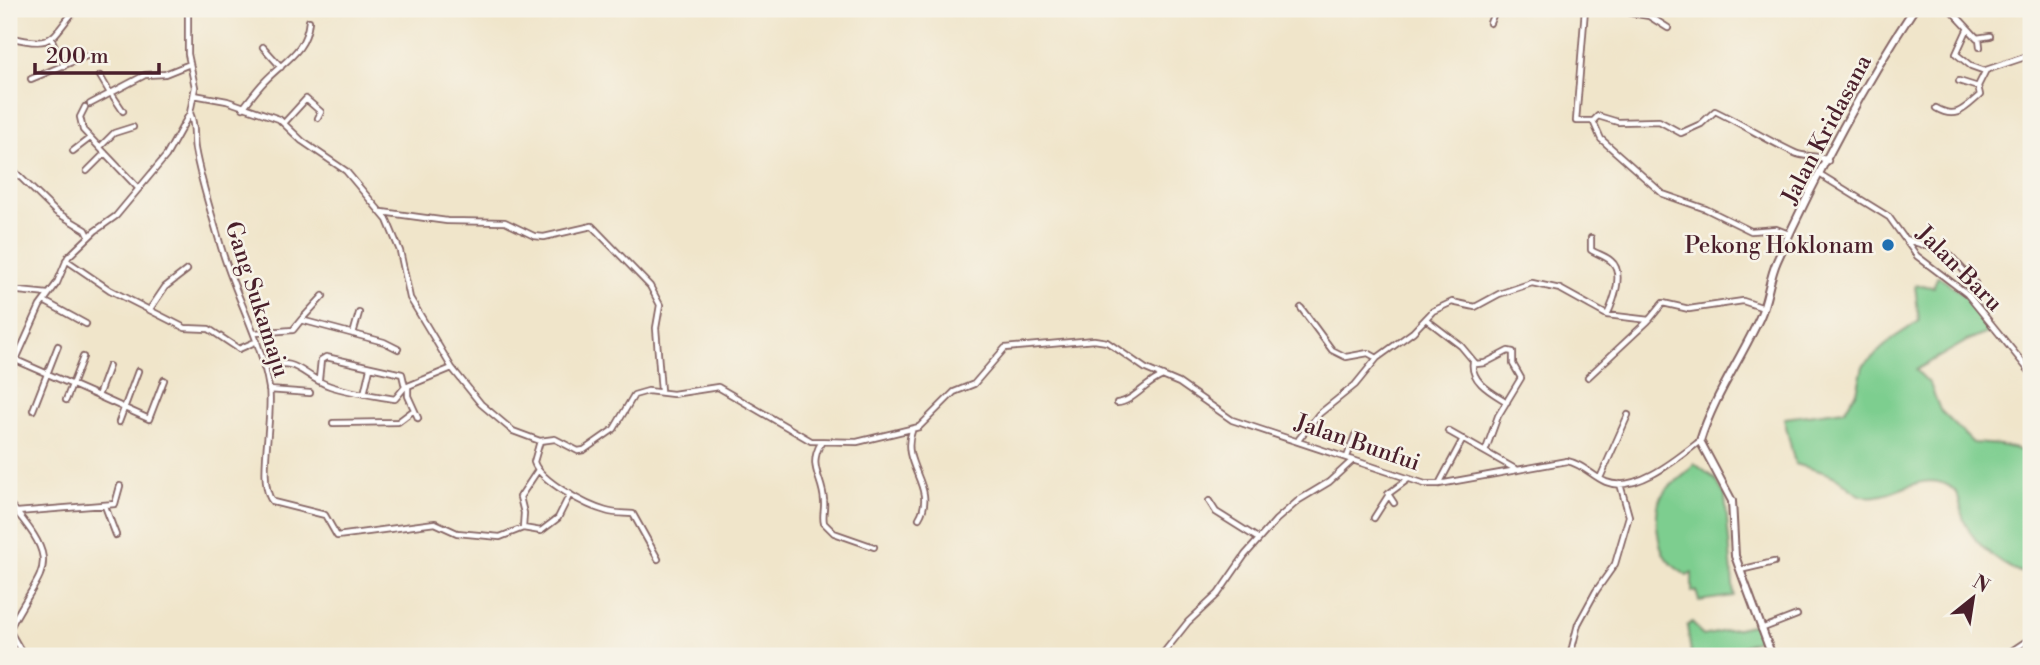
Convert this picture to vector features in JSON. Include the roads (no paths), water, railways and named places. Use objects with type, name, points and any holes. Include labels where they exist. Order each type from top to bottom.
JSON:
[{"type":"street","points":[[9,38],[36,41],[51,38],[60,32],[76,9]]},
{"type":"street","points":[[9,375],[18,361],[44,301],[59,279],[66,260],[89,236],[114,218],[166,156],[190,113],[194,95],[188,9]]},
{"type":"street","points":[[1462,9],[1494,12],[1505,9]]},
{"type":"street","points":[[1585,9],[1576,120],[1593,121],[1598,116],[1618,122],[1659,121],[1681,133],[1700,125],[1714,111],[1797,154],[1818,156],[1828,161]]},
{"type":"street","points":[[1628,9],[1631,13],[1649,16],[1668,28]]},
{"type":"street","name":"Jalan Kridasana","points":[[1700,441],[1720,392],[1764,308],[1775,265],[1790,234],[1877,68],[1914,9]]},
{"type":"street","points":[[1950,9],[1967,30],[1979,38],[1990,36]]},
{"type":"street","points":[[1489,23],[1494,12]]},
{"type":"street","points":[[243,108],[304,43],[309,21]]},
{"type":"street","points":[[1967,30],[1956,54],[1971,66],[1985,71]]},
{"type":"street","points":[[51,38],[64,66]]},
{"type":"street","points":[[1979,38],[1980,47]]},
{"type":"street","points":[[263,47],[281,67]]},
{"type":"street","points":[[31,79],[91,54]]},
{"type":"street","points":[[1936,108],[1950,115],[1956,114],[1980,95],[1978,87],[1985,71],[2001,63],[2031,55]]},
{"type":"street","points":[[138,188],[90,138],[81,126],[80,117],[87,106],[145,75],[165,74],[190,64]]},
{"type":"street","points":[[100,76],[123,111]]},
{"type":"street","points":[[1959,81],[1978,87]]},
{"type":"street","points":[[194,95],[227,101],[285,122],[302,141],[345,171],[382,212],[400,251],[410,298],[452,368],[493,414],[513,431],[540,440],[555,439],[578,451],[584,450],[614,429],[634,395],[648,391],[673,394],[718,387],[759,413],[821,443],[857,442],[912,431],[908,452],[910,463],[921,479],[924,508],[919,518]]},
{"type":"street","points":[[285,122],[306,99],[321,112],[318,118]]},
{"type":"street","name":"Gang Sukamaju","points":[[190,113],[195,125],[195,150],[221,248],[236,295],[255,333],[269,390],[270,437],[264,477],[269,498],[276,504],[325,515],[337,536],[435,523],[457,533],[500,537],[523,528]]},
{"type":"street","points":[[1593,121],[1601,139],[1663,194],[1706,209],[1751,231],[1776,229],[1790,234]]},
{"type":"street","points":[[100,147],[114,133],[133,127]]},
{"type":"street","points":[[73,151],[90,138]]},
{"type":"street","points":[[87,171],[105,153]]},
{"type":"street","points":[[9,166],[56,212],[86,230],[89,236]]},
{"type":"street","name":"Jalan Baru","points":[[1821,175],[1887,215],[1917,256],[1964,290],[2031,373]]},
{"type":"street","points":[[382,212],[447,221],[505,222],[534,236],[544,237],[592,226],[650,286],[660,304],[656,328],[661,391]]},
{"type":"street","points":[[1591,238],[1591,250],[1611,261],[1616,267],[1614,299],[1607,315]]},
{"type":"street","points":[[1904,239],[1948,253],[1975,283]]},
{"type":"street","points":[[66,260],[106,288],[186,328],[209,329],[239,349],[257,341]]},
{"type":"street","points":[[150,309],[163,289],[187,270]]},
{"type":"street","points":[[1299,439],[1319,414],[1354,385],[1377,358],[1444,304],[1459,303],[1475,307],[1499,294],[1532,283],[1560,289],[1607,315],[1649,320]]},
{"type":"street","points":[[9,290],[48,294]]},
{"type":"street","points":[[255,333],[293,330],[323,296]]},
{"type":"street","points":[[44,301],[86,324]]},
{"type":"street","points":[[1588,377],[1649,320],[1662,303],[1689,309],[1743,301],[1764,308]]},
{"type":"street","points":[[1301,307],[1332,350],[1346,357],[1368,353],[1377,358]]},
{"type":"street","points":[[353,334],[359,313]]},
{"type":"street","points":[[301,320],[398,349]]},
{"type":"street","points":[[1427,320],[1461,346],[1473,362],[1472,370],[1483,386],[1507,402]]},
{"type":"street","name":"Jalan Bunfui","points":[[912,431],[954,392],[974,384],[1005,348],[1094,340],[1107,342],[1133,361],[1192,390],[1232,419],[1299,439],[1407,480],[1439,484],[1567,461],[1600,478],[1620,484]]},
{"type":"street","points":[[33,410],[58,346]]},
{"type":"street","points":[[1473,362],[1485,363],[1513,351],[1514,365],[1521,378],[1499,416],[1485,452]]},
{"type":"street","points":[[9,357],[149,419],[164,380]]},
{"type":"street","points":[[66,400],[83,357]]},
{"type":"street","points":[[319,379],[321,360],[326,357],[401,374],[418,418]]},
{"type":"street","points":[[264,368],[279,362],[290,364],[329,386],[395,399],[406,387],[452,368]]},
{"type":"street","points":[[98,396],[109,366]]},
{"type":"street","points":[[364,394],[370,368]]},
{"type":"street","points":[[119,422],[138,371]]},
{"type":"street","points":[[1117,403],[1124,402],[1147,384],[1163,376]]},
{"type":"street","points":[[269,390],[310,393]]},
{"type":"street","points":[[333,423],[398,422],[414,410]]},
{"type":"street","points":[[1600,478],[1628,415]]},
{"type":"street","points":[[1448,431],[1517,471]]},
{"type":"street","points":[[1347,457],[1355,435]]},
{"type":"street","points":[[1439,484],[1463,439]]},
{"type":"street","points":[[540,440],[534,462],[538,470],[570,494],[602,510],[633,514],[658,559]]},
{"type":"street","points":[[1570,656],[1578,624],[1615,564],[1629,516],[1620,484],[1650,474],[1700,441],[1732,501],[1734,548],[1739,570],[1772,656]]},
{"type":"street","points":[[821,443],[815,453],[814,470],[824,498],[824,523],[834,533],[874,547]]},
{"type":"street","points":[[1161,656],[1188,622],[1219,594],[1259,539],[1295,503],[1318,491],[1353,460]]},
{"type":"street","points":[[538,470],[520,497],[524,513],[523,528],[541,531],[551,525],[562,512],[570,494]]},
{"type":"street","points":[[1374,518],[1388,496],[1407,480]]},
{"type":"street","points":[[17,512],[105,506],[117,502],[120,486]]},
{"type":"street","points":[[1388,496],[1394,503]]},
{"type":"street","points":[[1209,501],[1216,512],[1259,539]]},
{"type":"street","points":[[9,503],[38,543],[44,566],[41,578],[9,631],[24,656]]},
{"type":"street","points":[[105,506],[116,536]]},
{"type":"street","points":[[1739,570],[1774,562]]},
{"type":"street","points":[[1760,629],[1797,615]]},
{"type":"street","points":[[2004,656],[2031,638]]},
{"type":"place","name":"Pekong Hoklonam","points":[[1888,245]]}]
